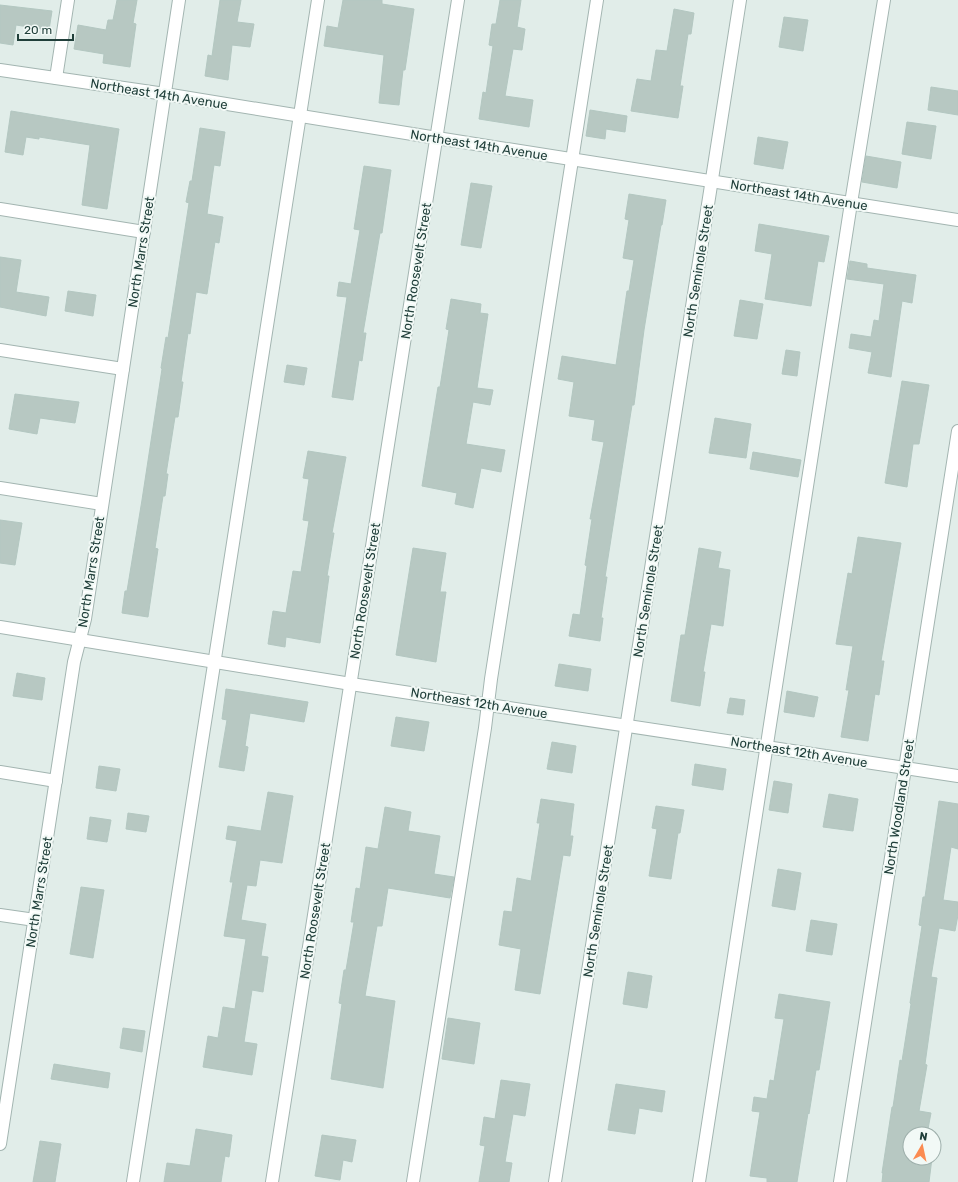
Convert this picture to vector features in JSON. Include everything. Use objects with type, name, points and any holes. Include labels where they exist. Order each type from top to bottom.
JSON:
[{"type":"street","points":[[56,78],[68,0]]},
{"type":"street","name":"North Marrs Street","points":[[0,1144],[5,1082],[35,920],[74,662],[86,619],[102,504],[179,0]]},
{"type":"street","points":[[133,1182],[318,0]]},
{"type":"street","name":"North Roosevelt Street","points":[[272,1182],[458,0]]},
{"type":"street","points":[[413,1182],[485,728],[490,679],[597,0]]},
{"type":"street","name":"North Seminole Street","points":[[555,1182],[740,0]]},
{"type":"street","points":[[699,1182],[850,203],[884,0]]},
{"type":"street","name":"Northeast 14th Avenue","points":[[0,70],[165,94],[958,220]]},
{"type":"street","points":[[0,209],[144,232]]},
{"type":"street","points":[[0,350],[123,369]]},
{"type":"street","name":"North Woodland Street","points":[[840,1182],[958,431]]},
{"type":"street","points":[[0,488],[102,504]]},
{"type":"street","name":"Northeast 12th Avenue","points":[[0,627],[351,684],[958,776]]},
{"type":"street","points":[[0,772],[56,781]]},
{"type":"street","points":[[0,915],[35,920]]},
{"type":"building","points":[[117,0],[137,0],[133,23],[136,24],[130,67],[103,63],[104,54],[74,49],[78,25],[106,30],[108,20],[113,20]]},
{"type":"building","points":[[220,0],[241,0],[237,22],[254,24],[250,47],[232,45],[228,80],[205,76],[208,55],[212,56]]},
{"type":"building","points":[[343,0],[382,0],[382,4],[414,9],[405,70],[403,70],[399,105],[379,103],[384,55],[324,46],[327,26],[338,28]]},
{"type":"building","points":[[500,0],[521,0],[517,27],[525,29],[522,50],[513,49],[505,96],[533,100],[529,127],[479,119],[483,92],[486,93],[493,46],[489,45],[492,24],[496,24]]},
{"type":"building","points":[[0,5],[52,11],[49,30],[16,25],[13,45],[0,43]]},
{"type":"building","points":[[674,9],[694,13],[691,34],[688,34],[680,86],[683,86],[678,118],[631,111],[637,79],[651,81],[656,50],[667,51]]},
{"type":"building","points":[[784,17],[808,20],[803,51],[779,47]]},
{"type":"building","points":[[931,87],[958,91],[958,115],[928,110]]},
{"type":"building","points":[[590,110],[627,116],[625,132],[606,129],[605,139],[586,136]]},
{"type":"building","points":[[11,111],[119,129],[107,209],[82,205],[90,145],[39,137],[39,139],[26,137],[23,155],[5,152]]},
{"type":"building","points":[[907,122],[936,126],[931,159],[902,154]]},
{"type":"building","points":[[200,128],[225,132],[220,166],[214,165],[207,214],[223,217],[219,243],[215,242],[207,294],[196,292],[190,334],[188,333],[178,417],[175,417],[166,474],[168,474],[165,496],[163,496],[155,548],[158,549],[148,617],[122,613],[142,500],[166,337],[168,338],[189,203],[186,202],[190,181],[192,181]]},
{"type":"building","points":[[758,137],[788,142],[783,169],[754,164]]},
{"type":"building","points":[[866,156],[901,162],[897,188],[862,182]]},
{"type":"building","points":[[364,166],[391,170],[382,233],[380,233],[363,333],[366,333],[362,361],[359,360],[353,400],[332,397],[347,297],[337,296],[339,282],[351,284],[360,230],[354,229]]},
{"type":"building","points":[[471,183],[492,186],[481,248],[461,245]]},
{"type":"building","points":[[629,194],[666,200],[605,577],[607,577],[601,618],[603,618],[600,641],[569,636],[573,614],[580,615],[587,566],[585,565],[592,519],[590,519],[604,442],[592,440],[595,420],[569,416],[574,382],[558,379],[562,356],[616,365],[627,291],[629,291],[634,260],[623,258],[629,220],[625,219]]},
{"type":"building","points":[[759,224],[829,236],[824,262],[818,261],[811,306],[765,299],[772,254],[755,251]]},
{"type":"building","points":[[0,257],[21,260],[16,292],[49,297],[46,316],[0,307]]},
{"type":"building","points":[[850,261],[867,264],[867,268],[916,275],[912,303],[902,301],[891,377],[868,373],[872,352],[849,348],[851,334],[871,337],[874,320],[879,321],[884,284],[847,279]]},
{"type":"building","points":[[68,291],[96,295],[93,316],[65,311]]},
{"type":"building","points":[[451,299],[481,304],[480,313],[488,314],[477,388],[493,390],[490,405],[473,402],[466,444],[505,450],[501,472],[481,468],[473,508],[455,504],[457,493],[422,486],[449,330],[446,329]]},
{"type":"building","points":[[740,300],[763,304],[757,339],[734,336]]},
{"type":"building","points":[[786,350],[800,352],[797,376],[782,374]]},
{"type":"building","points":[[287,365],[307,368],[304,385],[284,382]]},
{"type":"building","points":[[902,381],[929,385],[919,444],[913,444],[907,487],[885,483]]},
{"type":"building","points":[[15,394],[79,402],[75,423],[40,418],[37,434],[9,429]]},
{"type":"building","points":[[715,418],[751,424],[746,458],[709,453]]},
{"type":"building","points":[[308,451],[346,457],[332,533],[334,533],[327,576],[329,576],[320,643],[286,637],[285,647],[268,644],[273,611],[286,613],[293,571],[301,572],[309,521],[303,520],[309,479],[303,478]]},
{"type":"building","points":[[753,452],[801,460],[798,477],[750,469]]},
{"type":"building","points":[[0,520],[22,523],[15,565],[0,563]]},
{"type":"building","points":[[858,537],[901,543],[881,661],[884,661],[879,695],[875,694],[868,741],[841,737],[849,690],[846,690],[853,646],[836,644],[848,573],[852,574]]},
{"type":"building","points":[[413,548],[446,553],[440,592],[446,592],[436,662],[396,655]]},
{"type":"building","points":[[699,548],[721,552],[718,568],[730,570],[723,626],[711,624],[703,672],[705,672],[700,706],[671,701],[681,635],[685,635]]},
{"type":"building","points":[[559,664],[591,669],[588,691],[555,686]]},
{"type":"building","points":[[17,673],[45,678],[42,700],[13,696]]},
{"type":"building","points":[[226,689],[308,702],[304,722],[250,713],[245,746],[248,747],[244,771],[219,767],[227,720],[222,719]]},
{"type":"building","points":[[787,691],[818,697],[814,717],[784,712]]},
{"type":"building","points":[[730,698],[745,700],[743,715],[727,713]]},
{"type":"building","points":[[396,717],[429,722],[424,751],[391,746]]},
{"type":"building","points":[[552,742],[576,746],[572,773],[547,769]]},
{"type":"building","points":[[695,764],[726,769],[723,790],[692,785]]},
{"type":"building","points":[[99,766],[120,769],[116,791],[96,788]]},
{"type":"building","points":[[774,781],[792,784],[788,813],[769,810]]},
{"type":"building","points":[[268,792],[293,796],[282,863],[260,860],[256,886],[247,885],[241,920],[266,924],[261,956],[268,957],[263,992],[252,990],[244,1042],[257,1044],[252,1075],[203,1067],[208,1036],[218,1038],[223,1007],[235,1009],[246,939],[224,936],[233,882],[230,882],[237,841],[226,839],[228,826],[261,831]]},
{"type":"building","points":[[829,794],[858,799],[853,831],[823,827]]},
{"type":"building","points":[[541,799],[574,804],[570,836],[573,836],[570,856],[563,855],[540,994],[515,990],[521,949],[499,945],[504,911],[512,912],[517,878],[531,881],[540,823],[537,823]]},
{"type":"building","points":[[939,801],[958,804],[958,849],[951,847],[943,900],[958,902],[958,915],[955,931],[939,928],[931,977],[937,978],[925,1064],[927,1065],[919,1111],[931,1113],[929,1126],[902,1126],[902,1166],[931,1166],[929,1182],[882,1182],[892,1107],[900,1060],[902,1061],[911,1004],[922,926],[919,925],[923,897],[925,897]]},
{"type":"building","points":[[656,806],[684,810],[680,833],[678,833],[671,879],[649,876],[657,829],[652,828]]},
{"type":"building","points":[[385,807],[411,812],[408,831],[440,836],[434,874],[454,877],[450,898],[388,888],[382,926],[377,926],[365,996],[395,1001],[383,1088],[331,1079],[342,1004],[339,1003],[354,922],[351,922],[356,888],[360,889],[366,847],[378,849]]},
{"type":"building","points":[[128,813],[149,816],[146,832],[126,829]]},
{"type":"building","points":[[90,817],[111,820],[107,842],[87,839]]},
{"type":"building","points":[[778,869],[801,873],[795,910],[772,906]]},
{"type":"building","points":[[81,887],[104,890],[93,958],[70,954]]},
{"type":"building","points":[[811,920],[837,924],[832,955],[806,951]]},
{"type":"building","points":[[628,972],[652,976],[647,1008],[623,1004]]},
{"type":"building","points":[[779,994],[830,1002],[819,1070],[816,1070],[809,1114],[808,1113],[797,1182],[767,1182],[767,1178],[750,1176],[760,1112],[752,1111],[754,1097],[767,1099],[770,1080],[774,1081],[784,1019],[775,1018]]},
{"type":"building","points":[[448,1018],[480,1023],[474,1064],[442,1059]]},
{"type":"building","points":[[123,1028],[145,1031],[142,1052],[120,1048]]},
{"type":"building","points":[[54,1064],[110,1073],[108,1088],[51,1079]]},
{"type":"building","points":[[501,1080],[530,1084],[525,1116],[513,1114],[505,1162],[512,1163],[509,1182],[479,1182],[485,1146],[480,1145],[484,1117],[495,1119]]},
{"type":"building","points":[[616,1084],[665,1091],[662,1112],[639,1108],[635,1134],[608,1130]]},
{"type":"building","points":[[196,1129],[232,1135],[229,1157],[225,1156],[221,1182],[164,1182],[167,1163],[190,1166]]},
{"type":"building","points":[[322,1135],[356,1140],[352,1162],[343,1160],[340,1180],[315,1176]]},
{"type":"building","points":[[40,1141],[61,1144],[55,1182],[33,1182]]}]
